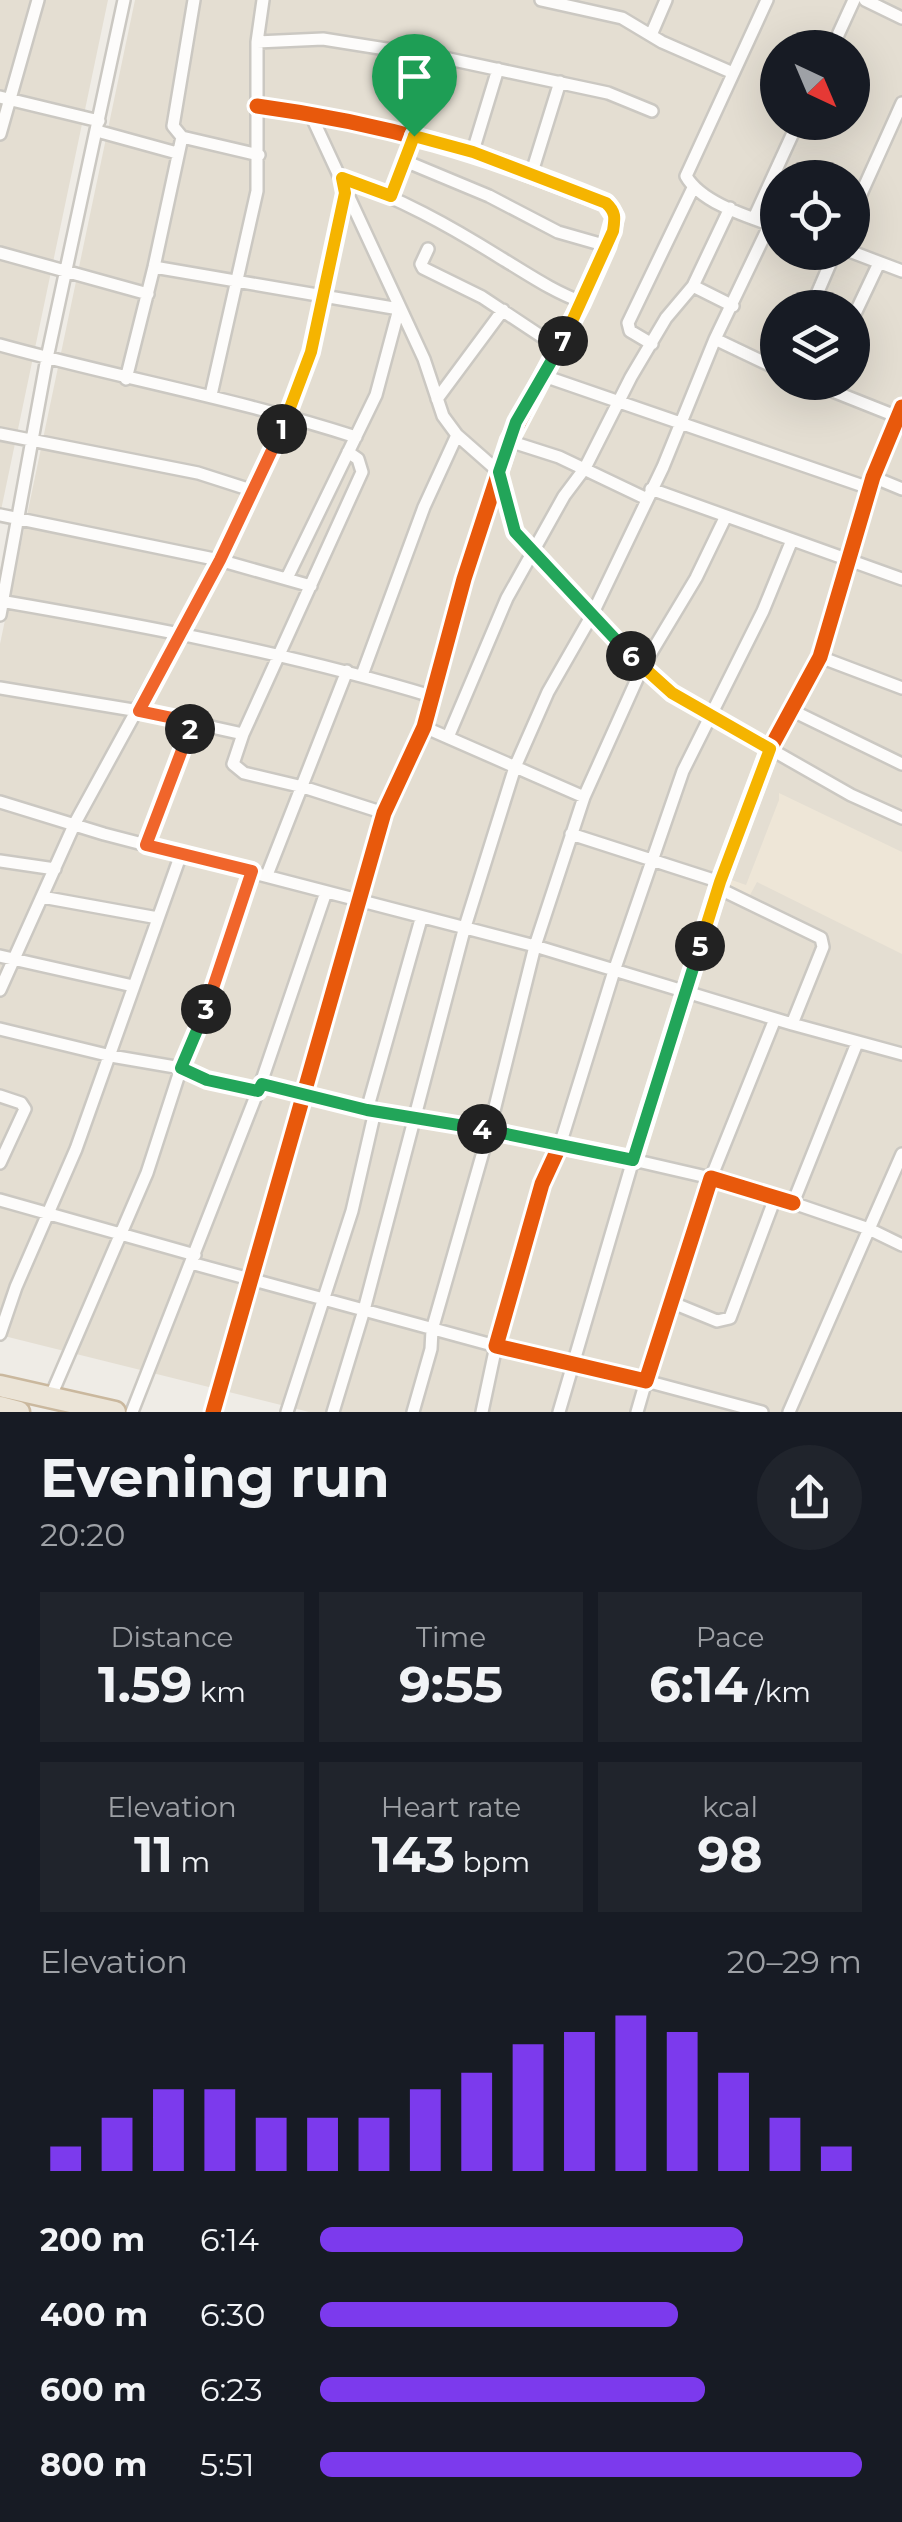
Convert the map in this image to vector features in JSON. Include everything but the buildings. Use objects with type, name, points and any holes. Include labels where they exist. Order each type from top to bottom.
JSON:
[{"type":"highway","points":[[0,1386],[115,1412]]},
{"type":"highway","points":[[0,1408],[18,1412]]},
{"type":"street","points":[[0,134],[5,98],[38,0]]},
{"type":"street","points":[[124,0],[47,358],[1,606],[181,632],[362,675],[431,696]]},
{"type":"street","points":[[194,0],[173,121],[182,137],[259,156]]},
{"type":"street","points":[[211,394],[256,191],[258,42],[263,0]]},
{"type":"street","points":[[541,0],[622,18],[733,73]]},
{"type":"street","points":[[651,35],[666,0]]},
{"type":"street","points":[[760,220],[693,188],[686,170],[767,0]]},
{"type":"street","points":[[840,30],[854,0]]},
{"type":"street","points":[[865,0],[902,18]]},
{"type":"street","points":[[258,42],[323,39],[498,68],[608,93],[652,111]]},
{"type":"street","points":[[473,152],[498,68]]},
{"type":"street","points":[[532,172],[560,82]]},
{"type":"street","points":[[5,98],[177,152]]},
{"type":"street","points":[[870,174],[902,103]]},
{"type":"street","points":[[213,1412],[384,813],[424,727],[475,540],[508,441],[582,302],[607,246],[615,217],[606,203],[473,152],[359,121],[258,106]]},
{"type":"street","points":[[310,113],[424,359],[443,416],[457,435],[499,472],[515,532],[642,668],[672,693],[851,796],[902,818]]},
{"type":"street","points":[[391,196],[414,136]]},
{"type":"street","points":[[126,379],[182,137]]},
{"type":"street","points":[[754,218],[790,140]]},
{"type":"street","points":[[405,161],[489,196],[549,228],[607,246]]},
{"type":"street","points":[[342,178],[391,196],[552,290],[582,302]]},
{"type":"street","points":[[652,344],[630,330],[628,322],[693,188]]},
{"type":"street","points":[[0,990],[75,824],[220,560],[288,415],[311,352],[345,193]]},
{"type":"street","points":[[448,737],[507,598],[666,318],[693,286],[730,208]]},
{"type":"street","points":[[428,249],[423,268],[503,310],[559,348]]},
{"type":"street","points":[[0,252],[148,294]]},
{"type":"street","points":[[333,1412],[364,1310],[464,930],[515,767],[548,692],[592,615],[715,339],[760,253]]},
{"type":"street","points":[[870,259],[902,272]]},
{"type":"street","points":[[866,290],[879,262]]},
{"type":"street","points":[[154,266],[399,308]]},
{"type":"street","points":[[693,286],[734,306]]},
{"type":"street","points":[[286,578],[376,395],[399,308]]},
{"type":"street","points":[[438,400],[503,310]]},
{"type":"street","points":[[715,339],[760,361]]},
{"type":"street","points":[[0,345],[126,379],[211,394],[356,437]]},
{"type":"street","points":[[544,376],[679,423],[871,483],[902,489]]},
{"type":"street","points":[[559,1412],[719,885],[770,749],[820,657],[871,483],[900,412],[865,400]]},
{"type":"street","points":[[0,434],[198,473],[254,491]]},
{"type":"street","points":[[362,675],[424,508],[457,435]]},
{"type":"street","points":[[508,441],[649,494],[902,580]]},
{"type":"street","points":[[348,452],[358,459],[362,472],[233,764],[238,770],[384,813]]},
{"type":"street","points":[[0,515],[220,560],[311,586]]},
{"type":"street","points":[[413,1412],[431,1348],[432,1330],[490,1130],[535,946],[571,834],[642,668],[696,578],[725,518]]},
{"type":"street","points":[[482,1412],[496,1346],[542,1184],[560,1145],[652,858],[684,771],[763,611],[792,540]]},
{"type":"street","points":[[820,657],[902,688]]},
{"type":"street","points":[[267,874],[347,672]]},
{"type":"street","points":[[0,688],[139,711],[243,734]]},
{"type":"street","points":[[792,710],[902,764]]},
{"type":"street","points":[[146,845],[192,722]]},
{"type":"street","points":[[424,727],[584,798]]},
{"type":"street","points":[[0,802],[146,845],[535,946],[902,1054]]},
{"type":"street","points":[[571,834],[652,858],[719,885],[821,938],[823,947],[792,1024]]},
{"type":"street","points":[[0,1334],[111,1056],[182,854]]},
{"type":"street","points":[[0,861],[55,869]]},
{"type":"street","points":[[50,1398],[147,1173],[252,871]]},
{"type":"street","points":[[132,1412],[260,1087],[326,892]]},
{"type":"street","points":[[42,897],[158,918]]},
{"type":"street","points":[[287,1412],[352,1211],[371,1111],[421,919]]},
{"type":"street","points":[[0,956],[133,986]]},
{"type":"street","points":[[636,1412],[711,1178],[775,1019]]},
{"type":"street","points":[[0,1029],[111,1056],[181,1068],[207,1080],[304,1094],[371,1111],[490,1130],[711,1178],[869,1228],[902,1245]]},
{"type":"street","points":[[792,1203],[857,1043]]},
{"type":"street","points":[[0,1096],[21,1103],[26,1109],[0,1162]]},
{"type":"street","points":[[790,1412],[902,1154]]},
{"type":"street","points":[[673,1302],[717,1321],[730,1318],[775,1198]]},
{"type":"street","points":[[0,1200],[119,1234],[251,1280],[432,1330],[762,1412]]},
{"type":"shaded area","points":[[0,0],[108,0],[0,515]]},
{"type":"shaded area","points":[[135,0],[902,0],[902,1412],[309,1412],[0,1335],[0,644]]},
{"type":"shaded area","points":[[779,793],[902,852],[902,954],[757,882],[750,895],[726,887],[729,879],[746,885]]},
{"type":"cycle path","points":[[213,1412],[384,813],[424,727],[464,579],[509,441],[582,302],[607,246],[615,217],[606,203],[477,155],[349,121],[257,106]]},
{"type":"cycle path","points":[[793,1203],[711,1178],[646,1381],[496,1346],[542,1184],[560,1145],[633,1160],[720,882],[770,749],[820,657],[873,477],[902,407]]},
{"type":"route","points":[[414,136],[532,172],[612,209],[613,231],[582,302],[508,441],[499,472],[510,522],[642,668],[672,693],[770,749],[718,888],[633,1160],[490,1130],[367,1110],[262,1084],[258,1091],[207,1080],[181,1068],[212,994],[252,871],[146,845],[192,722],[139,711],[220,560],[288,415],[311,352],[345,193],[342,178],[391,196],[414,136]]}]
